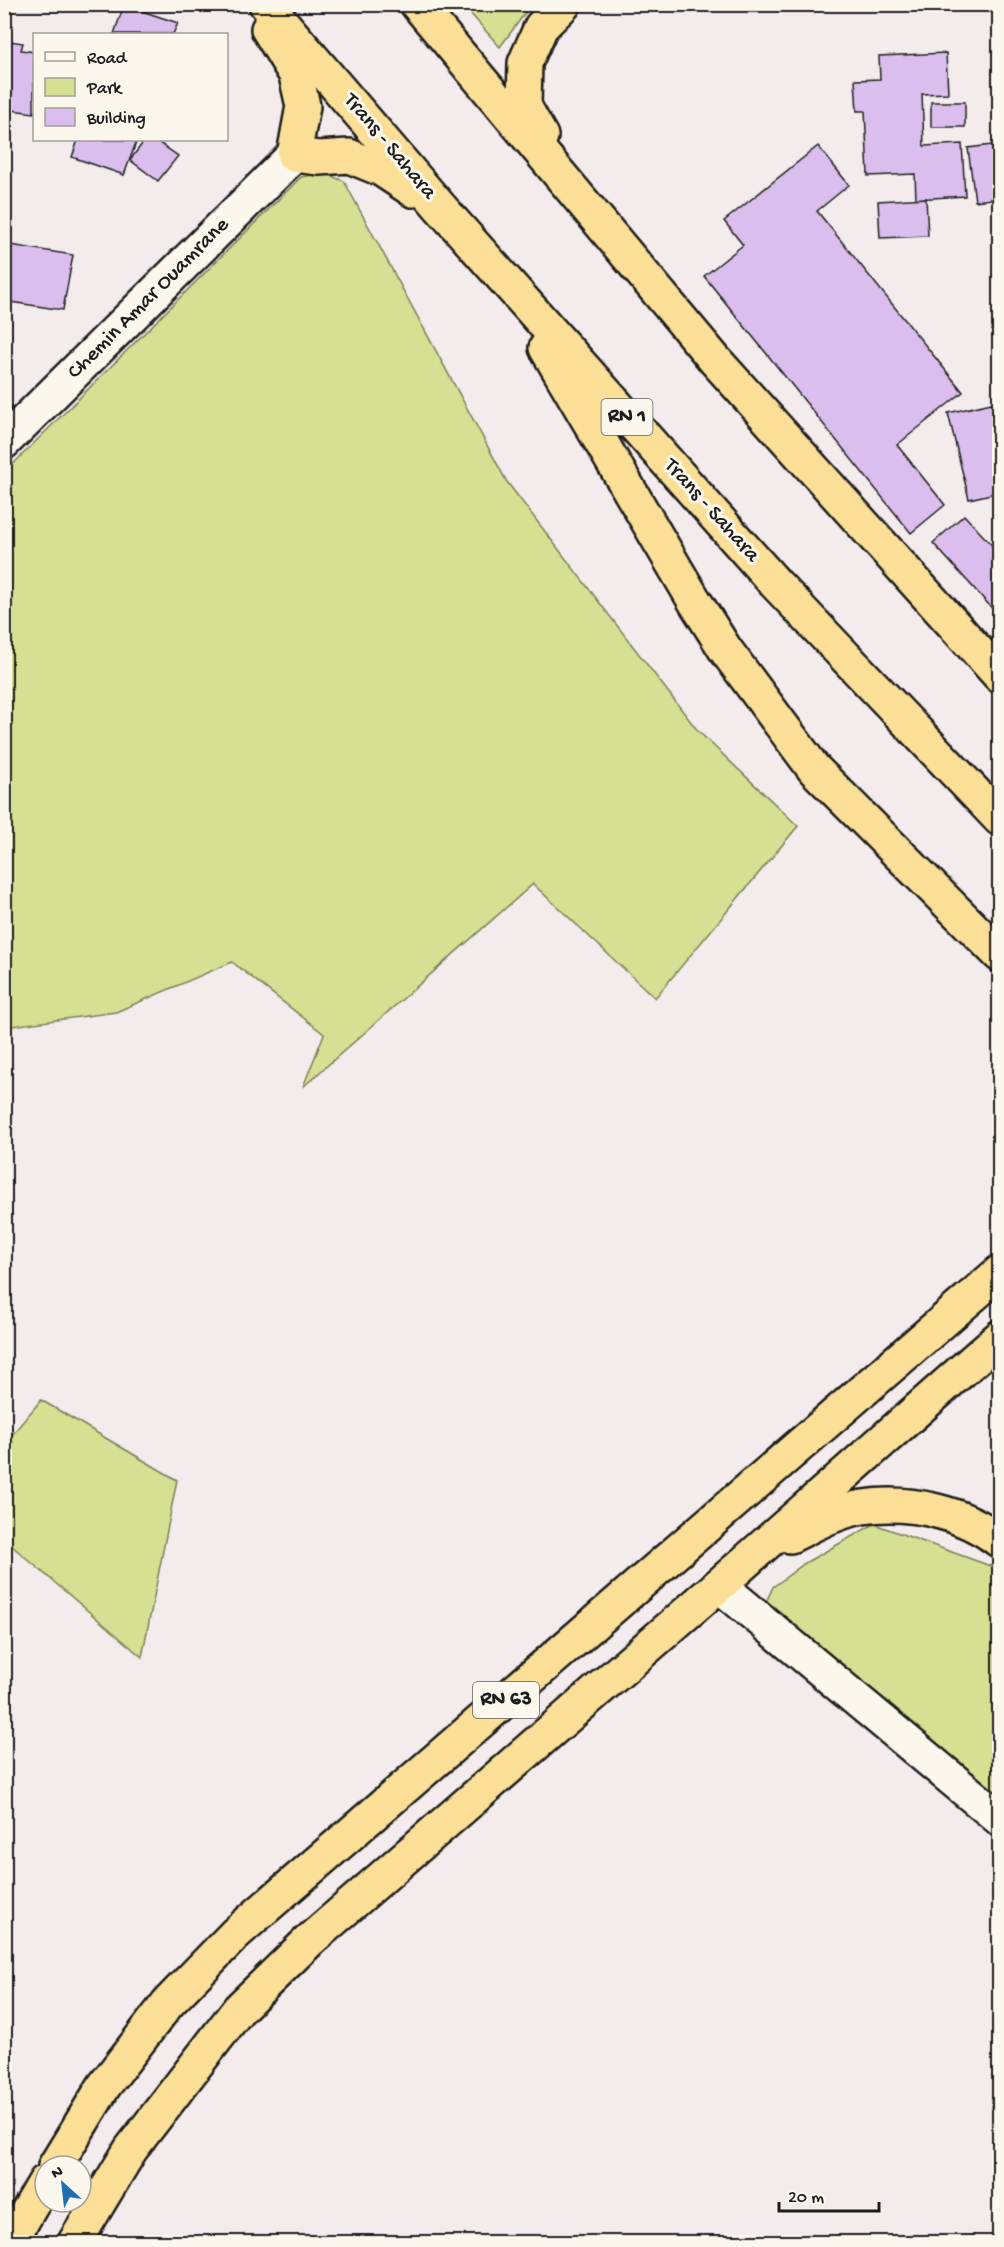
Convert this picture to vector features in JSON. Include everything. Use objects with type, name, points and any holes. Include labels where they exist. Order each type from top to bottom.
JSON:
[{"type":"highway","points":[[254,4],[296,75],[303,106],[294,155],[319,158],[349,156],[381,169],[440,207]]},
{"type":"highway","name":"Trans - Sahara","points":[[266,4],[440,207],[775,583],[999,819]]},
{"type":"highway","points":[[417,4],[714,360],[999,676]]},
{"type":"highway","points":[[564,4],[541,27],[525,63],[524,106],[564,180]]},
{"type":"highway","points":[[509,284],[694,600],[739,667],[814,769],[999,955]]},
{"type":"highway","name":"RN 63","points":[[62,2154],[104,2086],[161,2012],[236,1933],[999,1272]]},
{"type":"highway","name":"RN 63","points":[[75,2242],[131,2149],[239,2009],[310,1940],[719,1585],[999,1337]]},
{"type":"highway","points":[[751,1555],[827,1518],[863,1508],[908,1506],[953,1515],[999,1541]]},
{"type":"highway","points":[[10,2242],[33,2203]]},
{"type":"main road","name":"Chemin Amar Ouamrane","points":[[4,442],[294,155]]},
{"type":"main road","points":[[719,1585],[999,1819]]},
{"type":"green space","points":[[463,5],[531,5],[500,47]]},
{"type":"green space","points":[[324,173],[344,181],[507,482],[698,731],[798,826],[655,998],[533,884],[303,1087],[324,1034],[232,962],[116,1012],[5,1027],[4,473],[301,177]]},
{"type":"green space","points":[[41,1400],[177,1480],[142,1657],[5,1540],[5,1443]]},
{"type":"green space","points":[[874,1524],[996,1568],[1000,1572],[999,1803],[765,1604],[773,1587],[805,1563]]},
{"type":"building","points":[[124,5],[178,23],[173,33],[114,33]]},
{"type":"building","points":[[4,40],[23,43],[21,50],[33,52],[33,113],[4,109]]},
{"type":"building","points":[[946,53],[948,93],[922,94],[924,146],[962,144],[965,196],[916,199],[915,174],[868,176],[865,111],[857,111],[855,80],[880,79],[879,56]]},
{"type":"building","points":[[931,102],[965,102],[965,127],[931,127]]},
{"type":"building","points":[[78,141],[137,141],[124,175],[72,157]]},
{"type":"building","points":[[144,141],[156,141],[178,156],[158,181],[130,160]]},
{"type":"building","points":[[1000,144],[1000,198],[975,201],[968,148]]},
{"type":"building","points":[[818,146],[849,185],[817,211],[963,392],[897,445],[945,505],[911,533],[704,276],[743,245],[724,221]]},
{"type":"building","points":[[926,198],[928,236],[880,238],[878,201]]},
{"type":"building","points":[[4,244],[73,255],[63,310],[4,301]]},
{"type":"building","points":[[1000,401],[1000,492],[969,499],[948,413]]},
{"type":"building","points":[[964,515],[1000,554],[1000,617],[933,543]]}]
